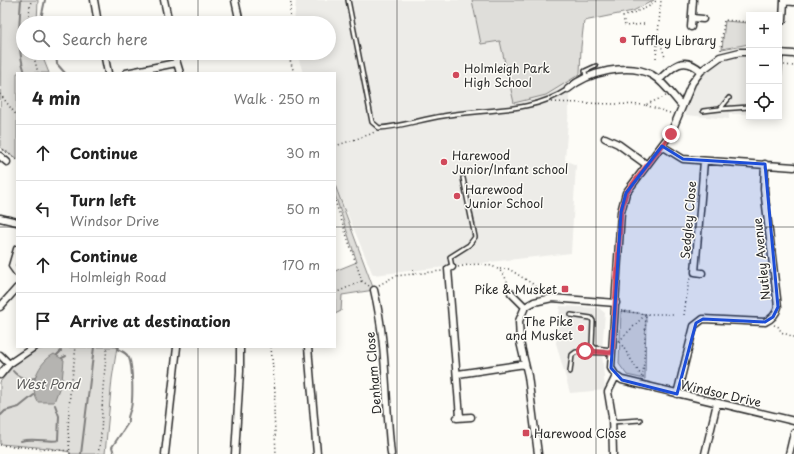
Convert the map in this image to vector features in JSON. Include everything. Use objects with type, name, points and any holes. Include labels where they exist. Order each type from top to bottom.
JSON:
[{"type":"street","points":[[94,0],[97,16]]},
{"type":"street","points":[[164,0],[167,16]]},
{"type":"street","points":[[235,0],[238,16]]},
{"type":"street","points":[[691,27],[693,0]]},
{"type":"street","points":[[782,20],[784,1],[794,2]]},
{"type":"street","points":[[692,18],[703,19]]},
{"type":"street","points":[[613,454],[612,422],[608,392],[616,376],[611,368],[621,212],[626,193],[671,134],[692,83],[701,71],[720,57],[746,52]]},
{"type":"street","points":[[782,53],[794,54]]},
{"type":"street","points":[[105,60],[108,72]]},
{"type":"street","points":[[175,60],[180,72]]},
{"type":"street","points":[[131,72],[176,63]]},
{"type":"street","points":[[659,80],[672,68],[684,63],[695,65],[701,71]]},
{"type":"street","points":[[568,89],[586,77],[611,70],[624,69],[651,74],[659,80],[682,106]]},
{"type":"street","points":[[605,138],[618,144],[647,164]]},
{"type":"street","points":[[662,146],[683,159],[794,167]]},
{"type":"street","points":[[0,156],[8,162]]},
{"type":"street","name":"Sedgley Close","points":[[702,273],[695,272],[704,161]]},
{"type":"street","name":"Nutley Avenue","points":[[764,164],[764,189],[778,307],[773,317],[765,322]]},
{"type":"street","points":[[0,218],[16,222]]},
{"type":"street","points":[[16,252],[12,266],[16,272]]},
{"type":"street","points":[[450,268],[446,286],[458,374],[458,418],[472,417]]},
{"type":"street","points":[[0,307],[16,289]]},
{"type":"street","name":"Denham Close","points":[[374,290],[378,306],[384,357],[391,454]]},
{"type":"street","points":[[511,293],[525,307]]},
{"type":"street","points":[[538,454],[528,376],[520,342],[519,321],[525,307],[534,302],[552,298],[616,303]]},
{"type":"street","points":[[677,394],[694,326],[699,321],[702,319],[765,322]]},
{"type":"street","points":[[0,375],[9,364],[33,348]]},
{"type":"street","points":[[165,454],[176,348]]},
{"type":"street","points":[[235,454],[240,348]]},
{"type":"street","points":[[308,348],[316,454]]},
{"type":"street","points":[[0,355],[9,364]]},
{"type":"street","points":[[458,374],[525,364]]},
{"type":"street","name":"Windsor Drive","points":[[616,376],[622,380],[677,394],[794,420]]},
{"type":"street","points":[[705,454],[717,403]]},
{"type":"street","points":[[789,454],[794,433]]},
{"type":"lane","points":[[348,0],[372,122],[379,128],[468,112],[518,108],[547,100],[568,89]]},
{"type":"lane","points":[[586,77],[585,71],[596,66]]},
{"type":"lane","points":[[720,109],[729,98]]},
{"type":"lane","points":[[703,111],[746,107]]},
{"type":"lane","points":[[450,268],[450,257],[469,245],[475,237],[463,178]]},
{"type":"lane","points":[[571,315],[591,318],[593,321],[592,345],[595,348],[612,351]]},
{"type":"lane","points":[[570,372],[572,355],[576,352],[612,351]]},
{"type":"lane","points":[[612,422],[640,420]]},
{"type":"path","points":[[0,4],[1,0]]},
{"type":"path","points":[[29,16],[31,0]]},
{"type":"path","points":[[290,16],[291,0]]},
{"type":"path","points":[[644,24],[625,26],[623,17],[648,7],[657,0]]},
{"type":"path","points":[[656,58],[661,0]]},
{"type":"path","points":[[720,57],[724,20],[746,22]]},
{"type":"path","points":[[658,35],[665,57]]},
{"type":"path","points":[[35,60],[38,72]]},
{"type":"path","points":[[290,60],[294,72]]},
{"type":"path","points":[[782,65],[794,66]]},
{"type":"path","points":[[0,94],[16,115]]},
{"type":"path","points":[[645,105],[672,94]]},
{"type":"path","points":[[547,100],[556,104],[645,105],[679,116]]},
{"type":"path","points":[[336,146],[371,134],[379,128]]},
{"type":"path","points":[[0,147],[16,159]]},
{"type":"path","points":[[336,204],[362,281],[374,290],[385,281],[395,276],[436,273],[450,268],[463,266],[489,265],[500,269],[509,269],[552,298]]},
{"type":"path","points":[[500,269],[507,277],[511,293]]},
{"type":"path","points":[[413,275],[414,270]]},
{"type":"path","points":[[684,315],[689,280],[695,272]]},
{"type":"path","points":[[336,293],[362,281]]},
{"type":"path","points":[[615,310],[646,314],[675,314]]},
{"type":"path","points":[[620,342],[646,314]]},
{"type":"path","points":[[613,340],[620,342],[643,378],[646,314]]},
{"type":"path","points":[[765,322],[779,327],[782,332],[794,337]]},
{"type":"path","points":[[70,454],[68,430],[69,407],[76,348]]},
{"type":"path","points":[[98,454],[101,436],[103,388],[107,348]]},
{"type":"path","points":[[271,348],[275,392],[274,412],[276,454]]},
{"type":"path","points":[[0,446],[70,451]]},
{"type":"highlighted area","points":[[662,146],[683,159],[765,164],[778,307],[773,317],[765,322],[703,319],[696,323],[677,394],[622,380],[611,368],[621,212],[626,193]]},
{"type":"shaded area","points":[[1,0],[38,0],[37,16],[16,16],[16,60],[44,60],[49,72],[16,72],[16,159],[0,147]]},
{"type":"shaded area","points":[[296,0],[654,0],[633,11],[584,21],[580,74],[565,84],[569,92],[569,107],[565,160],[576,165],[571,253],[373,275],[336,186],[336,72],[303,72],[299,60],[336,60],[336,16],[295,16]]},
{"type":"shaded area","points":[[472,0],[654,0],[633,11],[584,21],[580,74],[546,95],[514,103],[500,41],[481,44]]},
{"type":"shaded area","points":[[725,21],[746,23],[746,45],[722,49]]},
{"type":"shaded area","points":[[746,56],[746,114],[729,114],[729,119],[686,115],[684,109],[694,85],[703,74],[718,62],[732,57]]},
{"type":"shaded area","points":[[336,188],[374,290],[342,295],[341,311],[336,314],[336,271],[357,262],[336,198]]},
{"type":"shaded area","points":[[560,306],[599,308],[605,313],[602,351],[605,390],[570,393],[556,343]]},
{"type":"shaded area","points":[[621,311],[646,314],[645,379],[627,375],[619,364]]},
{"type":"shaded area","points":[[47,348],[117,348],[112,379],[105,454],[70,454],[70,452],[49,448],[0,444],[0,382],[16,363],[33,350]]},
{"type":"water","name":"West Pond","points":[[54,354],[64,360],[62,381],[54,402],[38,402],[34,389],[36,375],[43,363]]},
{"type":"waterway","points":[[20,16],[21,0]]},
{"type":"waterway","points":[[42,16],[45,0]]},
{"type":"waterway","points":[[22,60],[25,72]]},
{"type":"waterway","points":[[57,60],[57,64],[64,72]]},
{"type":"waterway","points":[[81,454],[94,348]]},
{"type":"waterway","points":[[114,454],[112,447],[128,423],[132,398],[132,375],[129,358],[118,348]]},
{"type":"waterway","points":[[57,355],[61,351]]},
{"type":"waterway","points":[[62,358],[66,356]]},
{"type":"waterway","points":[[13,371],[34,384]]},
{"type":"waterway","points":[[29,379],[35,378]]},
{"type":"waterway","points":[[1,415],[5,411],[19,407],[34,395]]},
{"type":"waterway","points":[[21,441],[58,440],[59,416],[55,405]]},
{"type":"place","name":"Tuffley Library","points":[[623,40]]},
{"type":"place","name":"Holmleigh Park High School","points":[[456,75]]},
{"type":"place","name":"Harewood Junior/Infant school","points":[[444,162]]},
{"type":"place","name":"Harewood Junior School","points":[[457,196]]},
{"type":"place","name":"Pike & Musket","points":[[565,289]]},
{"type":"place","name":"The Pike and Musket","points":[[581,328]]},
{"type":"place","name":"Harewood Close","points":[[526,433]]},
{"type":"route","points":[[585,351],[612,353],[621,212],[626,193],[671,134]]}]
